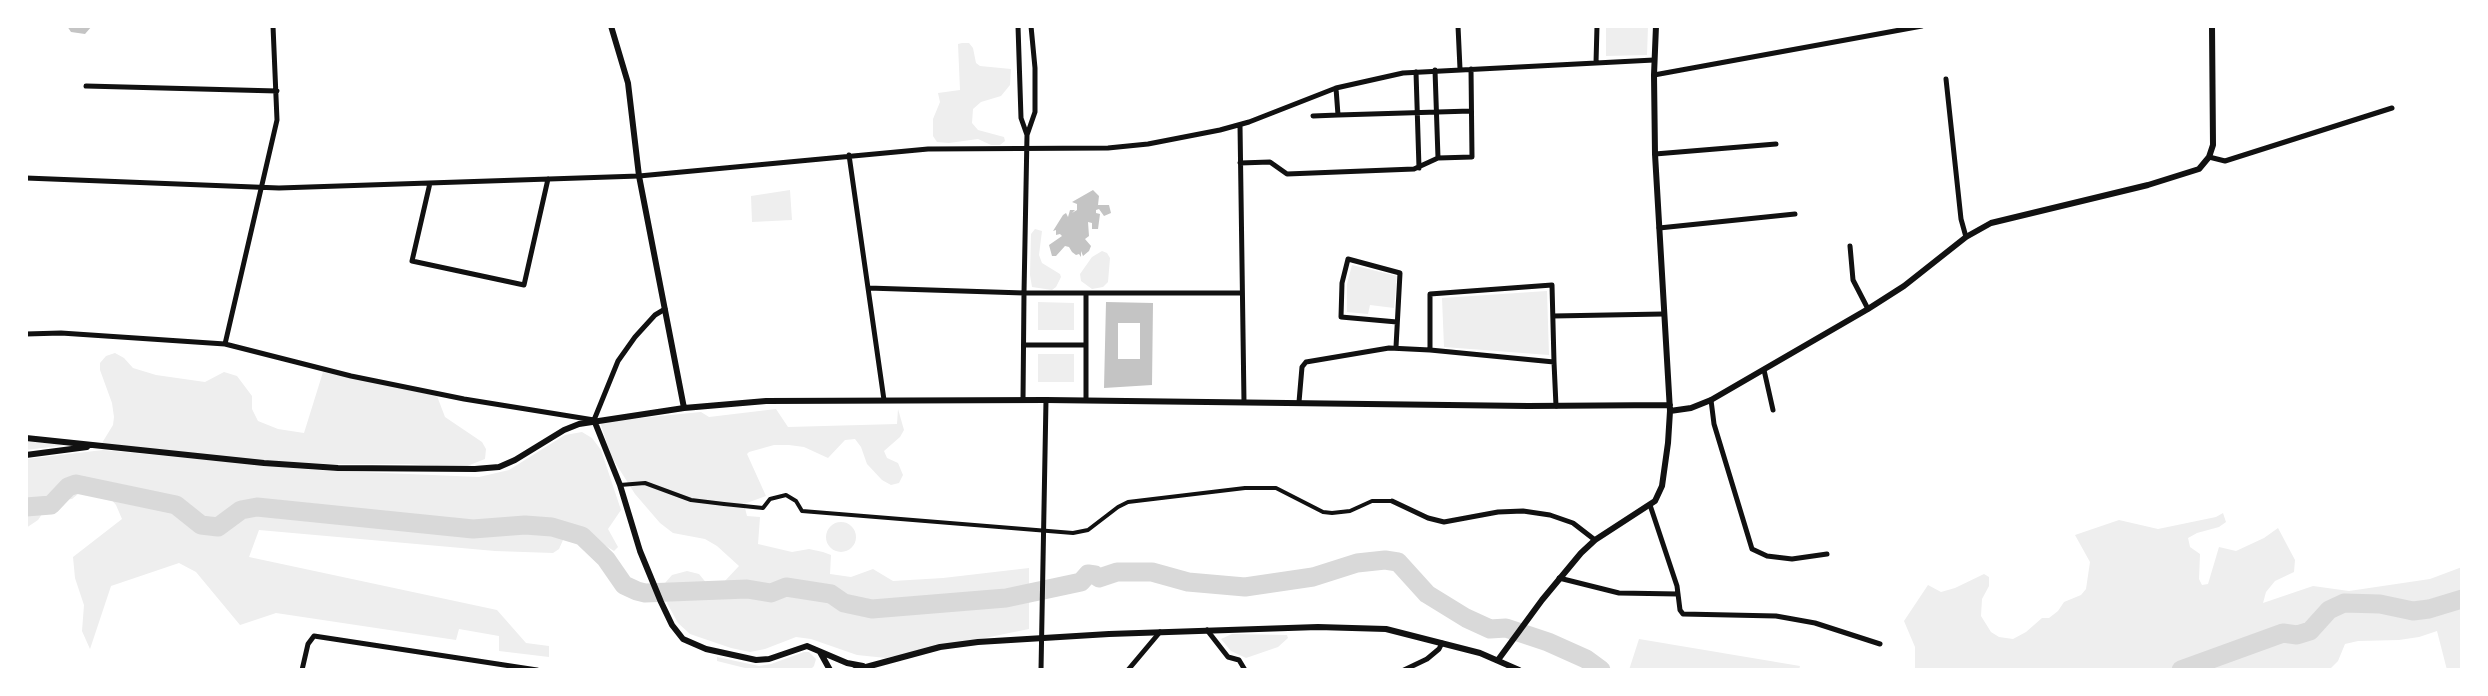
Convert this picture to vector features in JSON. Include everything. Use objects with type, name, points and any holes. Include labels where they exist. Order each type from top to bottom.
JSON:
[{"type":"street","points":[[225,344],[277,120],[273,26]]},
{"type":"street","points":[[611,26],[628,83],[638,176],[684,408]]},
{"type":"street","points":[[1018,26],[1021,118],[1027,135]]},
{"type":"street","points":[[1023,400],[1027,135],[1035,112],[1035,68],[1031,26]]},
{"type":"street","points":[[1458,26],[1460,69]]},
{"type":"street","points":[[1596,63],[1597,26]]},
{"type":"street","points":[[1498,660],[1542,600],[1580,553],[1595,540],[1650,505],[1658,496],[1662,486],[1668,450],[1670,408],[1655,154],[1654,60],[1656,26]]},
{"type":"street","points":[[1654,75],[1922,26]]},
{"type":"street","points":[[26,438],[264,463],[338,468],[475,469],[499,467],[515,460],[564,430],[594,420],[684,408],[766,401],[1086,400],[1691,408],[1711,400],[1868,309],[1904,286],[1966,237],[2002,219],[2139,187],[2192,172],[2201,166],[2209,157],[2213,141],[2212,26]]},
{"type":"street","points":[[26,178],[262,188],[430,184],[638,176],[928,149],[1135,146],[1196,136],[1240,125],[1336,88],[1416,72],[1654,60]]},
{"type":"street","points":[[1240,163],[1270,162],[1287,174],[1419,168],[1438,158],[1472,157],[1471,69]]},
{"type":"street","points":[[1435,70],[1438,158]]},
{"type":"street","points":[[1416,72],[1419,168]]},
{"type":"street","points":[[1946,79],[1961,220],[1966,237]]},
{"type":"street","points":[[86,86],[276,91]]},
{"type":"street","points":[[1336,88],[1338,115]]},
{"type":"street","points":[[2209,157],[2225,161],[2392,108]]},
{"type":"street","points":[[1313,116],[1471,111]]},
{"type":"street","points":[[1240,125],[1244,402]]},
{"type":"street","points":[[1655,154],[1776,144]]},
{"type":"street","points":[[849,155],[884,400]]},
{"type":"street","points":[[430,184],[412,261],[524,285],[548,179]]},
{"type":"street","points":[[1659,228],[1795,214]]},
{"type":"street","points":[[1850,246],[1853,280],[1868,309]]},
{"type":"street","points":[[1396,347],[1400,273],[1348,259],[1342,283],[1341,317],[1397,322]]},
{"type":"street","points":[[1430,350],[1430,294],[1552,286],[1556,406]]},
{"type":"street","points":[[868,288],[1024,293],[1242,293]]},
{"type":"street","points":[[1086,293],[1086,400]]},
{"type":"street","points":[[665,309],[655,315],[642,329],[618,361],[594,420],[620,485],[640,551],[672,625],[683,639],[714,651],[763,660],[783,656],[807,646],[818,649],[847,663],[866,666]]},
{"type":"street","points":[[1553,316],[1663,314]]},
{"type":"street","points":[[26,334],[61,333],[225,344],[351,376],[464,399],[594,420]]},
{"type":"street","points":[[1024,345],[1086,345]]},
{"type":"street","points":[[1299,402],[1302,367],[1306,362],[1396,347],[1554,362]]},
{"type":"street","points":[[1764,370],[1772,410]]},
{"type":"street","points":[[1041,670],[1046,400]]},
{"type":"street","points":[[1711,400],[1714,424],[1752,549],[1767,556],[1792,558],[1827,554]]},
{"type":"street","points":[[26,455],[96,446]]},
{"type":"street","points":[[620,485],[645,483],[692,500],[724,504],[763,508],[770,499],[785,495],[796,501],[802,511],[1073,533],[1088,530],[1118,507],[1128,502],[1263,487],[1276,488],[1323,512],[1332,513],[1350,511],[1372,501],[1392,501],[1428,518],[1444,522],[1498,512],[1523,511],[1550,515],[1573,523],[1595,540]]},
{"type":"street","points":[[1650,505],[1678,594],[1680,610],[1683,614],[1776,616],[1815,623],[1880,644]]},
{"type":"street","points":[[1559,578],[1619,593],[1678,594]]},
{"type":"street","points":[[855,670],[959,644],[1160,632],[1318,627],[1386,629],[1498,660],[1519,670]]},
{"type":"street","points":[[1207,630],[1228,657],[1239,660],[1245,670]]},
{"type":"street","points":[[1128,670],[1160,632]]},
{"type":"street","points":[[302,670],[310,640],[314,636],[511,668],[537,670]]},
{"type":"street","points":[[1404,670],[1427,659],[1439,649],[1442,643]]},
{"type":"street","points":[[818,649],[830,670]]},
{"type":"shaded area","points":[[1606,26],[1648,26],[1647,55],[1606,56]]},
{"type":"shaded area","points":[[969,43],[973,48],[976,63],[980,66],[1011,69],[1010,85],[1001,96],[981,102],[973,109],[972,123],[978,130],[1004,137],[1005,141],[1000,145],[991,145],[978,139],[949,143],[937,142],[933,136],[933,119],[940,102],[938,93],[960,90],[958,44]]},
{"type":"shaded area","points":[[790,190],[792,220],[752,222],[751,196]]},
{"type":"shaded area","points":[[1035,229],[1042,231],[1039,255],[1042,263],[1060,274],[1061,277],[1056,287],[1052,290],[1032,287],[1030,275],[1031,234]]},
{"type":"shaded area","points":[[1102,251],[1107,253],[1110,258],[1108,282],[1103,287],[1092,289],[1081,281],[1080,274],[1092,257]]},
{"type":"shaded area","points":[[1352,265],[1397,276],[1394,308],[1370,305],[1368,314],[1347,312],[1347,284]]},
{"type":"shaded area","points":[[1547,291],[1549,355],[1444,347],[1442,298]]},
{"type":"shaded area","points":[[1038,302],[1074,303],[1074,330],[1038,330]]},
{"type":"shaded area","points":[[115,353],[124,358],[133,368],[156,375],[205,382],[224,372],[237,376],[252,396],[252,409],[258,421],[278,429],[304,433],[323,372],[437,396],[445,417],[482,442],[486,449],[485,459],[462,468],[410,464],[329,464],[223,458],[102,443],[113,425],[114,417],[112,403],[100,370],[100,363],[106,356]]},
{"type":"shaded area","points":[[1038,354],[1074,354],[1074,382],[1038,382]]},
{"type":"shaded area","points":[[776,409],[788,427],[897,424],[898,409],[904,430],[900,437],[884,451],[887,458],[898,463],[903,475],[899,483],[891,485],[882,480],[867,464],[861,447],[855,439],[845,440],[828,458],[804,447],[789,445],[774,445],[749,452],[747,454],[766,496],[744,504],[747,516],[760,517],[758,544],[792,552],[809,549],[831,555],[830,574],[851,577],[873,569],[893,581],[943,578],[1029,568],[1029,629],[886,658],[857,655],[811,639],[796,637],[765,649],[750,652],[731,648],[690,634],[678,623],[667,603],[665,583],[672,575],[687,571],[699,574],[708,585],[723,583],[739,566],[717,546],[705,539],[673,533],[660,523],[635,494],[611,456],[600,422],[701,412],[709,417]]},
{"type":"shaded area","points":[[582,432],[592,438],[601,450],[621,510],[608,529],[618,547],[614,551],[592,537],[563,540],[559,549],[553,553],[495,551],[259,530],[249,557],[497,610],[526,643],[549,646],[549,657],[499,651],[499,636],[459,629],[456,640],[276,613],[240,625],[196,572],[179,563],[111,586],[90,649],[82,631],[84,605],[75,578],[73,557],[122,519],[116,505],[110,498],[91,491],[78,494],[72,499],[53,498],[38,520],[26,528],[26,459],[103,450],[314,470],[479,477],[509,470],[565,435]]},
{"type":"shaded area","points":[[26,441],[66,445],[26,450]]},
{"type":"shaded area","points":[[2223,513],[2226,522],[2219,527],[2197,533],[2188,538],[2190,547],[2200,554],[2199,579],[2202,585],[2208,584],[2219,547],[2236,551],[2264,538],[2278,528],[2295,560],[2294,572],[2275,581],[2266,592],[2263,603],[2313,586],[2349,591],[2430,579],[2462,567],[2462,670],[2447,670],[2437,631],[2419,637],[2399,640],[2358,641],[2345,644],[2338,661],[2329,670],[1915,670],[1915,647],[1904,621],[1928,585],[1941,592],[1955,588],[1984,574],[1989,577],[1989,586],[1982,599],[1981,616],[1991,632],[1999,637],[2013,639],[2026,632],[2042,618],[2049,618],[2058,611],[2064,602],[2081,595],[2086,589],[2090,562],[2075,535],[2119,520],[2158,529],[2216,517]]},
{"type":"shaded area","points":[[841,522],[852,526],[856,537],[852,548],[841,552],[830,548],[826,537],[830,526]]},
{"type":"shaded area","points":[[1232,634],[1287,635],[1288,638],[1278,647],[1246,658],[1231,651],[1221,639]]},
{"type":"shaded area","points":[[1639,639],[1800,666],[1799,670],[1629,670]]},
{"type":"shaded area","points":[[804,652],[809,652],[816,659],[814,666],[810,670],[753,670],[717,661],[717,657],[759,666],[771,664]]},
{"type":"building","points":[[67,26],[92,26],[85,34],[71,32]]},
{"type":"building","points":[[1093,190],[1099,196],[1098,205],[1109,205],[1111,213],[1104,216],[1099,209],[1096,210],[1096,213],[1100,214],[1098,229],[1092,229],[1092,223],[1088,222],[1089,236],[1085,239],[1091,246],[1089,251],[1083,256],[1081,251],[1081,257],[1065,246],[1056,256],[1052,256],[1049,245],[1062,236],[1060,234],[1056,235],[1056,230],[1053,231],[1063,215],[1066,213],[1068,217],[1070,210],[1075,210],[1072,213],[1077,210],[1077,204],[1072,202]]},
{"type":"building","points":[[1106,302],[1153,303],[1152,385],[1104,388]],"holes":[[[1118,323],[1140,323],[1140,359],[1118,359]]]},
{"type":"waterway","points":[[26,507],[51,505],[68,487],[76,484],[176,505],[201,525],[218,527],[241,510],[257,507],[473,529],[525,525],[552,527],[582,536],[606,559],[624,585],[637,591],[645,593],[747,589],[771,593],[786,587],[831,594],[844,603],[872,609],[1006,598],[1081,582],[1088,574],[1099,578],[1117,572],[1152,572],[1188,582],[1245,587],[1313,577],[1357,563],[1385,560],[1398,562],[1427,594],[1466,618],[1490,629],[1506,628],[1548,642],[1586,659],[1601,670]]},
{"type":"waterway","points":[[2181,670],[2283,633],[2297,635],[2310,631],[2329,610],[2344,603],[2380,604],[2413,611],[2429,609],[2462,599]]}]
